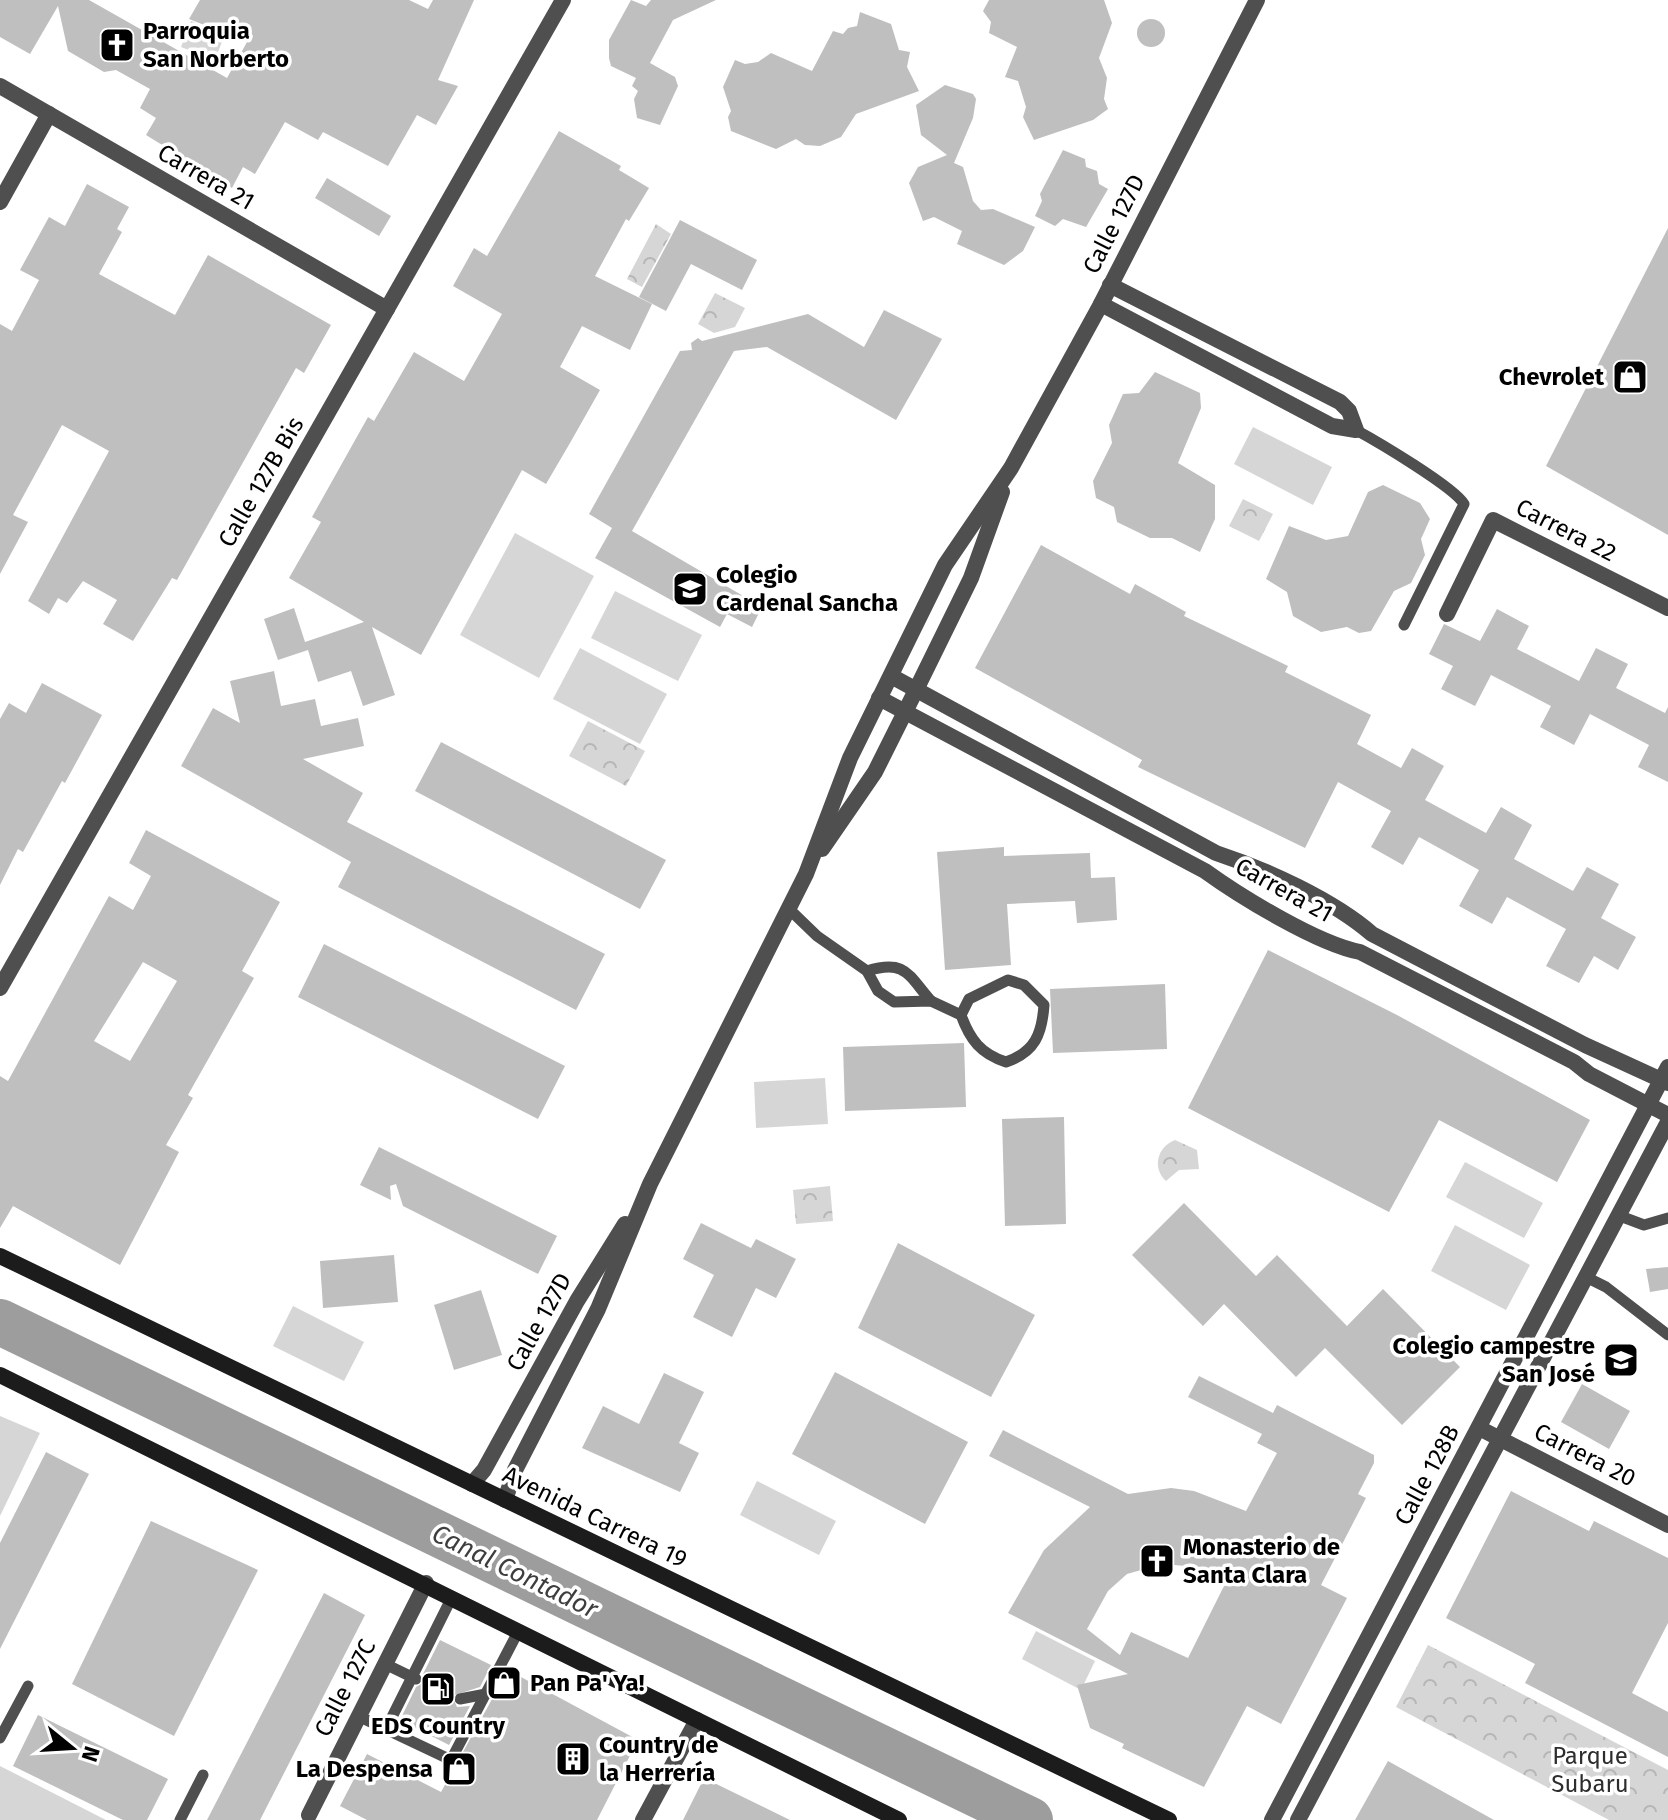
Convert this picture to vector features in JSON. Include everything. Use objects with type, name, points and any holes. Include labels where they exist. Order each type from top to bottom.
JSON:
[{"type":"main road","name":"Avenida Carrera 19","points":[[0,1256],[1169,1820]]},
{"type":"main road","points":[[0,1375],[426,1583],[899,1820]]},
{"type":"street","name":"Calle 127B Bis","points":[[0,988],[563,0]]},
{"type":"street","name":"Calle 127D","points":[[806,874],[850,758],[945,565],[1011,468],[1101,304],[1257,0]]},
{"type":"street","name":"Carrera 21","points":[[0,86],[387,309]]},
{"type":"street","points":[[0,202],[49,114]]},
{"type":"street","points":[[1101,304],[1332,426],[1356,430],[1349,411],[1340,402],[1110,285]]},
{"type":"street","name":"Calle 127D","points":[[505,1500],[515,1470],[598,1309],[650,1184],[788,908],[806,874],[875,772],[971,578],[1011,468]]},
{"type":"street","name":"Carrera 22","points":[[1447,614],[1493,520],[1668,608]]},
{"type":"street","name":"Carrera 21","points":[[891,676],[1216,853],[1249,864],[1354,919],[1372,934],[1585,1045],[1666,1076]]},
{"type":"street","name":"Carrera 21","points":[[879,698],[1205,871],[1235,892],[1339,948],[1360,952],[1565,1057],[1668,1115]]},
{"type":"street","name":"Calle 128B","points":[[1272,1820],[1647,1104],[1666,1076]]},
{"type":"street","name":"Calle 128B","points":[[1298,1820],[1668,1122]]},
{"type":"street","name":"Calle 127D","points":[[472,1484],[491,1458],[577,1301],[650,1184]]},
{"type":"street","name":"Carrera 20","points":[[1479,1428],[1668,1525]]},
{"type":"street","name":"Calle 127C","points":[[309,1815],[426,1583]]},
{"type":"street","points":[[643,1820],[697,1720]]},
{"type":"lane","points":[[1356,430],[1444,484],[1459,495],[1464,504],[1404,625]]},
{"type":"lane","points":[[788,908],[817,936],[867,971],[878,991],[894,1002],[931,1001]]},
{"type":"lane","points":[[867,971],[887,965],[902,968],[931,1001],[961,1015],[968,1033],[980,1049],[1006,1062],[1019,1057],[1039,1038],[1044,1005],[1024,985],[1008,980],[969,999],[961,1015]]},
{"type":"lane","points":[[1620,1216],[1644,1225],[1668,1218]]},
{"type":"lane","points":[[1588,1278],[1606,1287],[1668,1335]]},
{"type":"lane","points":[[386,1729],[452,1597]]},
{"type":"lane","points":[[358,1716],[451,1760],[519,1630]]},
{"type":"lane","points":[[385,1664],[414,1678]]},
{"type":"lane","points":[[0,1738],[28,1686]]},
{"type":"lane","points":[[460,1699],[486,1694]]},
{"type":"lane","points":[[180,1820],[203,1775]]},
{"type":"green space","points":[[191,21],[225,34],[215,60],[181,47]]},
{"type":"green space","points":[[656,224],[671,234],[642,287],[627,279]]},
{"type":"green space","points":[[715,293],[745,308],[735,327],[714,333],[698,324]]},
{"type":"green space","points":[[1253,427],[1332,467],[1313,505],[1234,464]]},
{"type":"green space","points":[[1243,499],[1273,514],[1259,541],[1229,526]]},
{"type":"green space","points":[[515,533],[594,576],[539,678],[460,635]]},
{"type":"green space","points":[[615,591],[702,635],[678,681],[591,638]]},
{"type":"green space","points":[[580,648],[667,694],[640,744],[553,699]]},
{"type":"green space","points":[[588,721],[645,751],[626,786],[569,756]]},
{"type":"green space","points":[[825,1078],[828,1124],[756,1128],[754,1082]]},
{"type":"green space","points":[[1175,1140],[1197,1150],[1199,1169],[1179,1170],[1166,1181],[1159,1170],[1158,1158],[1164,1148]]},
{"type":"green space","points":[[1465,1162],[1543,1203],[1524,1238],[1446,1197]]},
{"type":"green space","points":[[830,1186],[833,1221],[796,1224],[793,1190]]},
{"type":"green space","points":[[1455,1225],[1530,1265],[1506,1310],[1431,1271]]},
{"type":"green space","points":[[293,1306],[364,1342],[344,1381],[273,1346]]},
{"type":"green space","points":[[0,1416],[40,1433],[0,1516]]},
{"type":"green space","points":[[757,1481],[836,1521],[819,1555],[740,1515]]},
{"type":"green space","points":[[1036,1631],[1095,1661],[1081,1690],[1022,1659]]},
{"type":"green space","name":"Parque Subaru","points":[[1428,1645],[1668,1770],[1668,1820],[1609,1820],[1396,1707]]},
{"type":"green space","points":[[0,1766],[106,1820],[0,1820]]},
{"type":"building","points":[[0,0],[89,0],[227,78],[247,42],[189,19],[200,0],[409,0],[428,9],[433,0],[474,0],[438,80],[458,86],[436,125],[417,115],[388,166],[323,132],[318,140],[285,122],[255,174],[243,167],[232,188],[146,135],[156,118],[140,108],[150,89],[116,70],[104,72],[68,51],[58,6],[30,54],[0,37]]},
{"type":"building","points":[[631,0],[646,6],[651,0],[716,0],[673,20],[650,63],[675,77],[678,86],[660,125],[637,118],[634,99],[638,91],[632,86],[636,78],[611,66],[609,58],[609,40]]},
{"type":"building","points":[[989,0],[1104,0],[1112,23],[1099,58],[1107,78],[1104,99],[1108,109],[1093,120],[1034,140],[1023,117],[1026,107],[1018,81],[1005,77],[1017,47],[989,33],[991,22],[983,11]]},
{"type":"building","points":[[860,12],[891,24],[899,50],[910,52],[907,67],[919,91],[856,114],[841,137],[820,146],[805,145],[796,139],[776,149],[731,131],[728,117],[731,111],[723,87],[735,60],[745,64],[758,62],[771,53],[812,71],[833,31],[843,34],[848,28],[857,26]]},
{"type":"building","points":[[1151,19],[1161,23],[1165,33],[1161,43],[1151,47],[1141,43],[1137,33],[1141,23]]},
{"type":"building","points":[[945,85],[973,94],[976,99],[973,118],[954,163],[963,167],[973,201],[981,210],[993,209],[1035,227],[1023,251],[1004,265],[957,244],[962,231],[934,217],[923,221],[909,183],[918,167],[947,155],[921,135],[916,105]]},
{"type":"building","points":[[559,131],[621,166],[619,170],[649,188],[629,221],[626,219],[595,276],[652,304],[630,350],[582,326],[560,367],[600,390],[570,443],[546,484],[522,470],[421,655],[372,627],[395,695],[363,706],[351,671],[318,682],[308,650],[278,660],[264,619],[294,608],[305,642],[364,622],[289,578],[321,522],[312,517],[368,417],[374,421],[414,352],[464,381],[502,314],[453,286],[474,248],[487,256]]},
{"type":"building","points":[[1063,150],[1085,159],[1086,167],[1097,171],[1099,184],[1108,189],[1086,227],[1063,219],[1055,226],[1035,216],[1042,201],[1040,194]]},
{"type":"building","points":[[327,178],[391,216],[379,236],[315,198]]},
{"type":"building","points":[[87,184],[129,207],[117,229],[122,232],[99,274],[175,315],[208,255],[331,325],[304,373],[296,368],[177,580],[172,578],[133,641],[103,624],[117,600],[83,581],[67,603],[58,598],[49,614],[28,601],[109,451],[62,425],[13,515],[28,522],[0,574],[0,324],[12,331],[39,280],[20,270],[49,217],[65,226]]},
{"type":"building","points":[[680,220],[757,260],[742,290],[691,264],[666,311],[639,297]]},
{"type":"building","name":"Chevrolet","points":[[1668,228],[1668,535],[1546,466]]},
{"type":"building","name":"Colegio Cardenal Sancha","points":[[884,310],[942,339],[896,420],[767,347],[734,351],[632,531],[762,607],[752,627],[727,614],[720,627],[595,558],[612,528],[589,514],[680,351],[692,350],[691,343],[698,338],[702,341],[808,314],[864,347]]},
{"type":"building","points":[[1155,372],[1200,393],[1201,408],[1178,463],[1215,485],[1215,519],[1200,552],[1172,538],[1150,538],[1117,522],[1114,507],[1096,498],[1093,481],[1112,443],[1109,425],[1123,394],[1139,393]]},
{"type":"building","points":[[1383,485],[1420,503],[1430,519],[1421,539],[1425,555],[1411,583],[1394,591],[1371,631],[1359,633],[1347,627],[1321,632],[1293,616],[1287,592],[1266,579],[1289,526],[1326,540],[1348,536],[1368,492]]},
{"type":"building","points":[[1041,545],[1130,594],[1135,584],[1186,612],[1184,616],[1288,666],[1285,672],[1371,715],[1357,744],[1401,768],[1412,748],[1444,766],[1425,800],[1486,833],[1501,807],[1532,825],[1514,859],[1573,891],[1587,867],[1619,884],[1601,918],[1636,937],[1618,970],[1594,956],[1579,983],[1546,966],[1566,929],[1507,897],[1492,924],[1459,906],[1479,870],[1419,837],[1403,865],[1371,847],[1391,811],[1338,782],[1305,848],[1138,767],[1142,760],[975,668]]},
{"type":"building","points":[[1497,609],[1529,626],[1517,649],[1579,681],[1596,648],[1628,664],[1616,688],[1665,713],[1668,707],[1668,782],[1638,767],[1649,745],[1590,714],[1574,745],[1540,727],[1551,706],[1491,675],[1475,706],[1441,689],[1453,666],[1429,654],[1444,624],[1480,641]]},
{"type":"building","points":[[274,671],[281,706],[315,699],[321,726],[358,718],[364,746],[303,759],[363,793],[347,822],[605,954],[576,1010],[338,887],[351,862],[181,766],[213,708],[240,723],[230,681]]},
{"type":"building","points":[[42,683],[102,715],[65,783],[62,781],[23,852],[18,849],[0,885],[0,719],[9,703],[26,713]]},
{"type":"building","points":[[441,742],[666,860],[640,909],[415,791]]},
{"type":"building","points":[[146,830],[280,902],[242,971],[254,978],[188,1095],[193,1098],[166,1145],[179,1152],[120,1265],[13,1206],[0,1228],[0,1076],[8,1081],[109,896],[133,910],[151,876],[129,863]],"holes":[[[143,962],[177,981],[130,1061],[94,1041]]]},
{"type":"building","points":[[1004,847],[1004,856],[1090,853],[1091,878],[1115,877],[1117,920],[1077,923],[1075,901],[1007,904],[1011,965],[945,970],[937,852]]},
{"type":"building","points":[[324,944],[565,1066],[538,1119],[298,997]]},
{"type":"building","points":[[1268,950],[1397,1015],[1590,1120],[1557,1182],[1439,1120],[1389,1212],[1188,1108]]},
{"type":"building","points":[[1165,984],[1167,1049],[1053,1053],[1050,989]]},
{"type":"building","points":[[964,1043],[966,1107],[845,1111],[843,1047]]},
{"type":"building","points":[[1064,1117],[1066,1224],[1005,1226],[1002,1119]]},
{"type":"building","points":[[379,1147],[557,1236],[538,1274],[403,1206],[396,1184],[390,1186],[391,1200],[360,1185]]},
{"type":"building","points":[[1184,1203],[1256,1276],[1277,1255],[1347,1326],[1383,1289],[1460,1367],[1402,1425],[1325,1348],[1296,1377],[1224,1304],[1203,1326],[1132,1255]]},
{"type":"building","points":[[701,1223],[751,1248],[756,1239],[796,1259],[776,1298],[756,1288],[732,1337],[693,1317],[714,1275],[683,1259]]},
{"type":"building","points":[[898,1243],[1035,1315],[991,1397],[858,1328]]},
{"type":"building","points":[[394,1255],[398,1302],[323,1308],[320,1261]]},
{"type":"building","points":[[1668,1267],[1668,1289],[1650,1292],[1646,1269]]},
{"type":"building","points":[[481,1290],[502,1355],[454,1370],[434,1305]]},
{"type":"building","points":[[835,1372],[968,1442],[925,1524],[792,1454]]},
{"type":"building","points":[[664,1373],[704,1392],[679,1443],[699,1453],[680,1492],[582,1448],[603,1406],[639,1424]]},
{"type":"building","points":[[1199,1376],[1273,1413],[1277,1405],[1374,1455],[1374,1463],[1358,1494],[1366,1498],[1321,1585],[1347,1598],[1281,1724],[1247,1706],[1204,1787],[1122,1748],[1124,1744],[1090,1728],[1077,1685],[1128,1674],[1008,1613],[1044,1550],[1090,1507],[989,1456],[1003,1430],[1128,1494],[1171,1488],[1194,1491],[1246,1511],[1277,1453],[1257,1443],[1262,1434],[1188,1397]],"holes":[[[1162,1564],[1186,1566],[1225,1584],[1188,1658],[1131,1632],[1120,1655],[1087,1629],[1108,1591],[1127,1574]]]},
{"type":"building","points":[[1582,1384],[1630,1411],[1609,1449],[1561,1422]]},
{"type":"building","points":[[46,1452],[89,1474],[0,1649],[0,1543]]},
{"type":"building","points":[[1511,1491],[1589,1531],[1594,1521],[1668,1558],[1668,1623],[1632,1693],[1668,1712],[1668,1757],[1525,1683],[1535,1664],[1446,1618]]},
{"type":"building","points":[[151,1521],[258,1570],[174,1736],[72,1684]]},
{"type":"building","points":[[324,1593],[365,1615],[260,1820],[207,1820]]},
{"type":"building","name":"EDS Country","points":[[440,1640],[491,1665],[480,1687],[452,1696],[457,1707],[470,1706],[449,1745],[400,1720],[416,1687],[423,1683],[423,1674]]},
{"type":"building","points":[[508,1670],[638,1740],[597,1820],[367,1820],[340,1806],[367,1754],[441,1792]]},
{"type":"building","points":[[38,1715],[168,1779],[147,1820],[123,1820],[13,1766]]},
{"type":"building","points":[[1388,1761],[1494,1820],[1355,1820]]},
{"type":"building","points":[[704,1778],[790,1820],[683,1820]]},
{"type":"waterway","name":"Canal Contador","points":[[0,1322],[1030,1820]]},
{"type":"place","name":"Parroquia San Norberto","points":[[117,45]]},
{"type":"place","name":"Chevrolet","points":[[1630,377]]},
{"type":"place","name":"Colegio Cardenal Sancha","points":[[690,589]]},
{"type":"place","name":"Colegio campestre San José","points":[[1621,1360]]},
{"type":"place","name":"Monasterio de Santa Clara","points":[[1157,1561]]},
{"type":"place","name":"Pan Pa' Ya!","points":[[504,1683]]},
{"type":"place","name":"EDS Country","points":[[438,1689]]},
{"type":"place","name":"Country de la Herrería","points":[[573,1759]]},
{"type":"place","name":"La Despensa","points":[[459,1769]]}]
